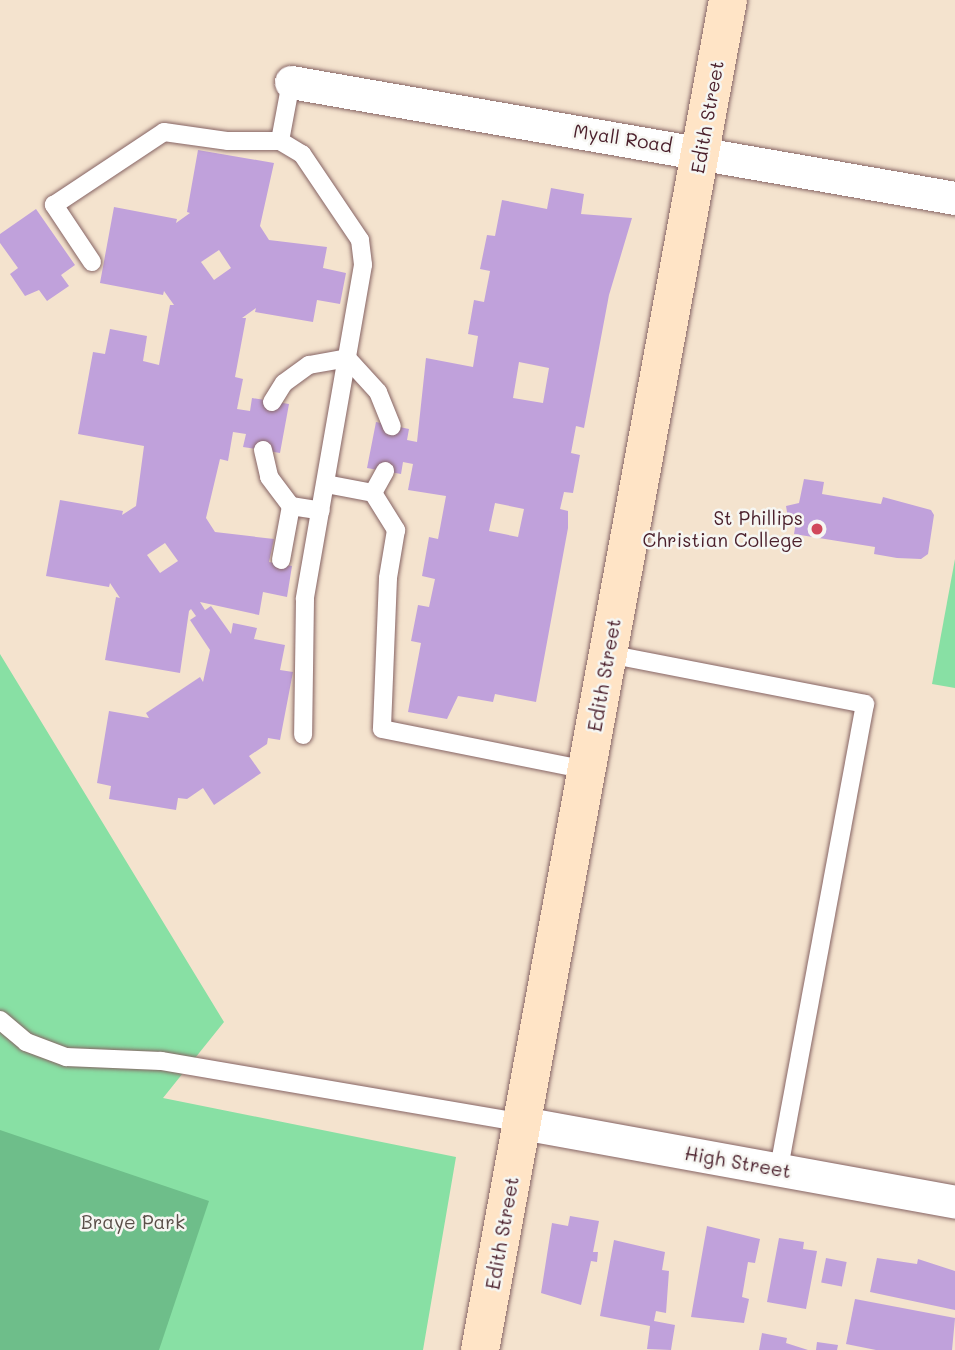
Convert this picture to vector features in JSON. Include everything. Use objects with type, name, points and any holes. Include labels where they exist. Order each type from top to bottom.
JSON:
[{"type":"main road","name":"Edith Street","points":[[480,1350],[728,0]]},
{"type":"street","name":"Myall Road","points":[[291,82],[701,150],[955,198]]},
{"type":"street","name":"High Street","points":[[522,1123],[955,1202]]},
{"type":"lane","points":[[280,141],[291,82]]},
{"type":"lane","points":[[92,261],[54,205],[164,132],[228,141],[280,141],[302,154],[360,240],[363,265],[306,599],[303,735]]},
{"type":"lane","points":[[272,402],[284,383],[309,365],[347,358]]},
{"type":"lane","points":[[347,358],[378,392],[393,426]]},
{"type":"lane","points":[[263,450],[269,477],[291,506],[321,512]]},
{"type":"lane","points":[[373,493],[385,471]]},
{"type":"lane","points":[[326,484],[373,493],[396,530],[387,578],[382,729],[587,770]]},
{"type":"lane","points":[[281,560],[291,506]]},
{"type":"lane","points":[[608,654],[864,705],[779,1170]]},
{"type":"lane","points":[[0,1020],[26,1042],[66,1057],[161,1061],[522,1123]]},
{"type":"green space","points":[[955,559],[955,688],[932,684]]},
{"type":"green space","name":"Braye Park","points":[[0,654],[224,1022],[163,1098],[456,1157],[423,1350],[0,1350]]},
{"type":"green space","points":[[0,1130],[209,1201],[159,1350],[0,1350]]},
{"type":"building","points":[[198,150],[274,163],[260,226],[269,240],[327,247],[323,268],[346,273],[340,304],[317,300],[313,322],[255,312],[256,308],[242,318],[246,318],[235,377],[243,379],[237,409],[250,411],[252,398],[289,404],[280,453],[243,447],[246,434],[233,432],[228,461],[220,459],[206,518],[215,532],[274,539],[269,562],[292,566],[287,597],[263,592],[259,615],[200,602],[205,610],[211,606],[231,634],[233,623],[257,628],[254,639],[285,645],[280,670],[293,672],[280,740],[268,738],[267,744],[249,756],[261,773],[214,805],[203,788],[187,799],[178,798],[176,810],[109,799],[111,786],[97,783],[109,711],[149,718],[146,713],[200,677],[203,682],[210,650],[190,620],[196,616],[191,609],[189,611],[180,673],[105,660],[116,597],[120,598],[110,583],[109,587],[46,576],[60,500],[123,511],[122,515],[136,506],[144,446],[78,434],[93,352],[105,354],[110,329],[147,336],[143,361],[159,365],[170,305],[174,305],[164,291],[163,295],[100,283],[114,207],[177,219],[176,223],[190,213],[187,212]],"holes":[[[219,250],[231,268],[214,280],[201,262]],[[165,543],[178,561],[160,573],[147,555]]]},
{"type":"building","points":[[551,188],[584,194],[581,214],[632,218],[609,295],[584,428],[576,426],[571,453],[580,455],[573,493],[564,492],[560,509],[568,511],[568,528],[536,702],[495,694],[493,702],[458,696],[447,719],[408,712],[421,643],[411,641],[418,605],[429,607],[435,579],[422,576],[429,537],[438,539],[446,496],[408,490],[413,464],[403,462],[401,474],[367,468],[376,422],[409,429],[407,440],[417,442],[426,358],[473,367],[478,336],[468,334],[474,300],[484,302],[490,271],[480,269],[487,235],[495,236],[502,200],[547,209]],"holes":[[[519,362],[549,368],[543,403],[513,398]],[[495,503],[524,509],[518,537],[489,531]]]},
{"type":"building","points":[[36,209],[75,265],[61,275],[69,286],[47,301],[39,290],[25,296],[10,274],[18,268],[0,243],[0,234]]},
{"type":"building","points":[[804,479],[824,482],[822,494],[881,504],[883,497],[931,510],[934,515],[928,554],[921,559],[897,558],[874,554],[875,547],[794,534],[796,522],[788,518],[786,506],[799,503]]},
{"type":"building","points":[[570,1216],[599,1221],[593,1252],[598,1252],[597,1262],[591,1261],[581,1305],[541,1293],[552,1223],[568,1226]]},
{"type":"building","points":[[707,1226],[760,1239],[755,1263],[748,1262],[742,1297],[749,1299],[744,1323],[691,1317]]},
{"type":"building","points":[[779,1238],[804,1242],[803,1249],[817,1251],[806,1309],[767,1302]]},
{"type":"building","points":[[614,1240],[665,1252],[662,1270],[669,1271],[666,1313],[656,1311],[654,1321],[675,1325],[671,1350],[647,1349],[650,1326],[600,1316]]},
{"type":"building","points":[[826,1258],[847,1262],[842,1287],[821,1283]]},
{"type":"building","points":[[877,1258],[917,1264],[918,1259],[955,1271],[955,1310],[870,1292]]},
{"type":"building","points":[[855,1299],[955,1318],[952,1350],[876,1350],[846,1344]]},
{"type":"building","points":[[762,1333],[787,1338],[786,1343],[808,1350],[759,1350]]},
{"type":"building","points":[[817,1342],[838,1345],[837,1350],[816,1350]]},
{"type":"place","name":"St Phillips Christian College","points":[[817,529]]}]
